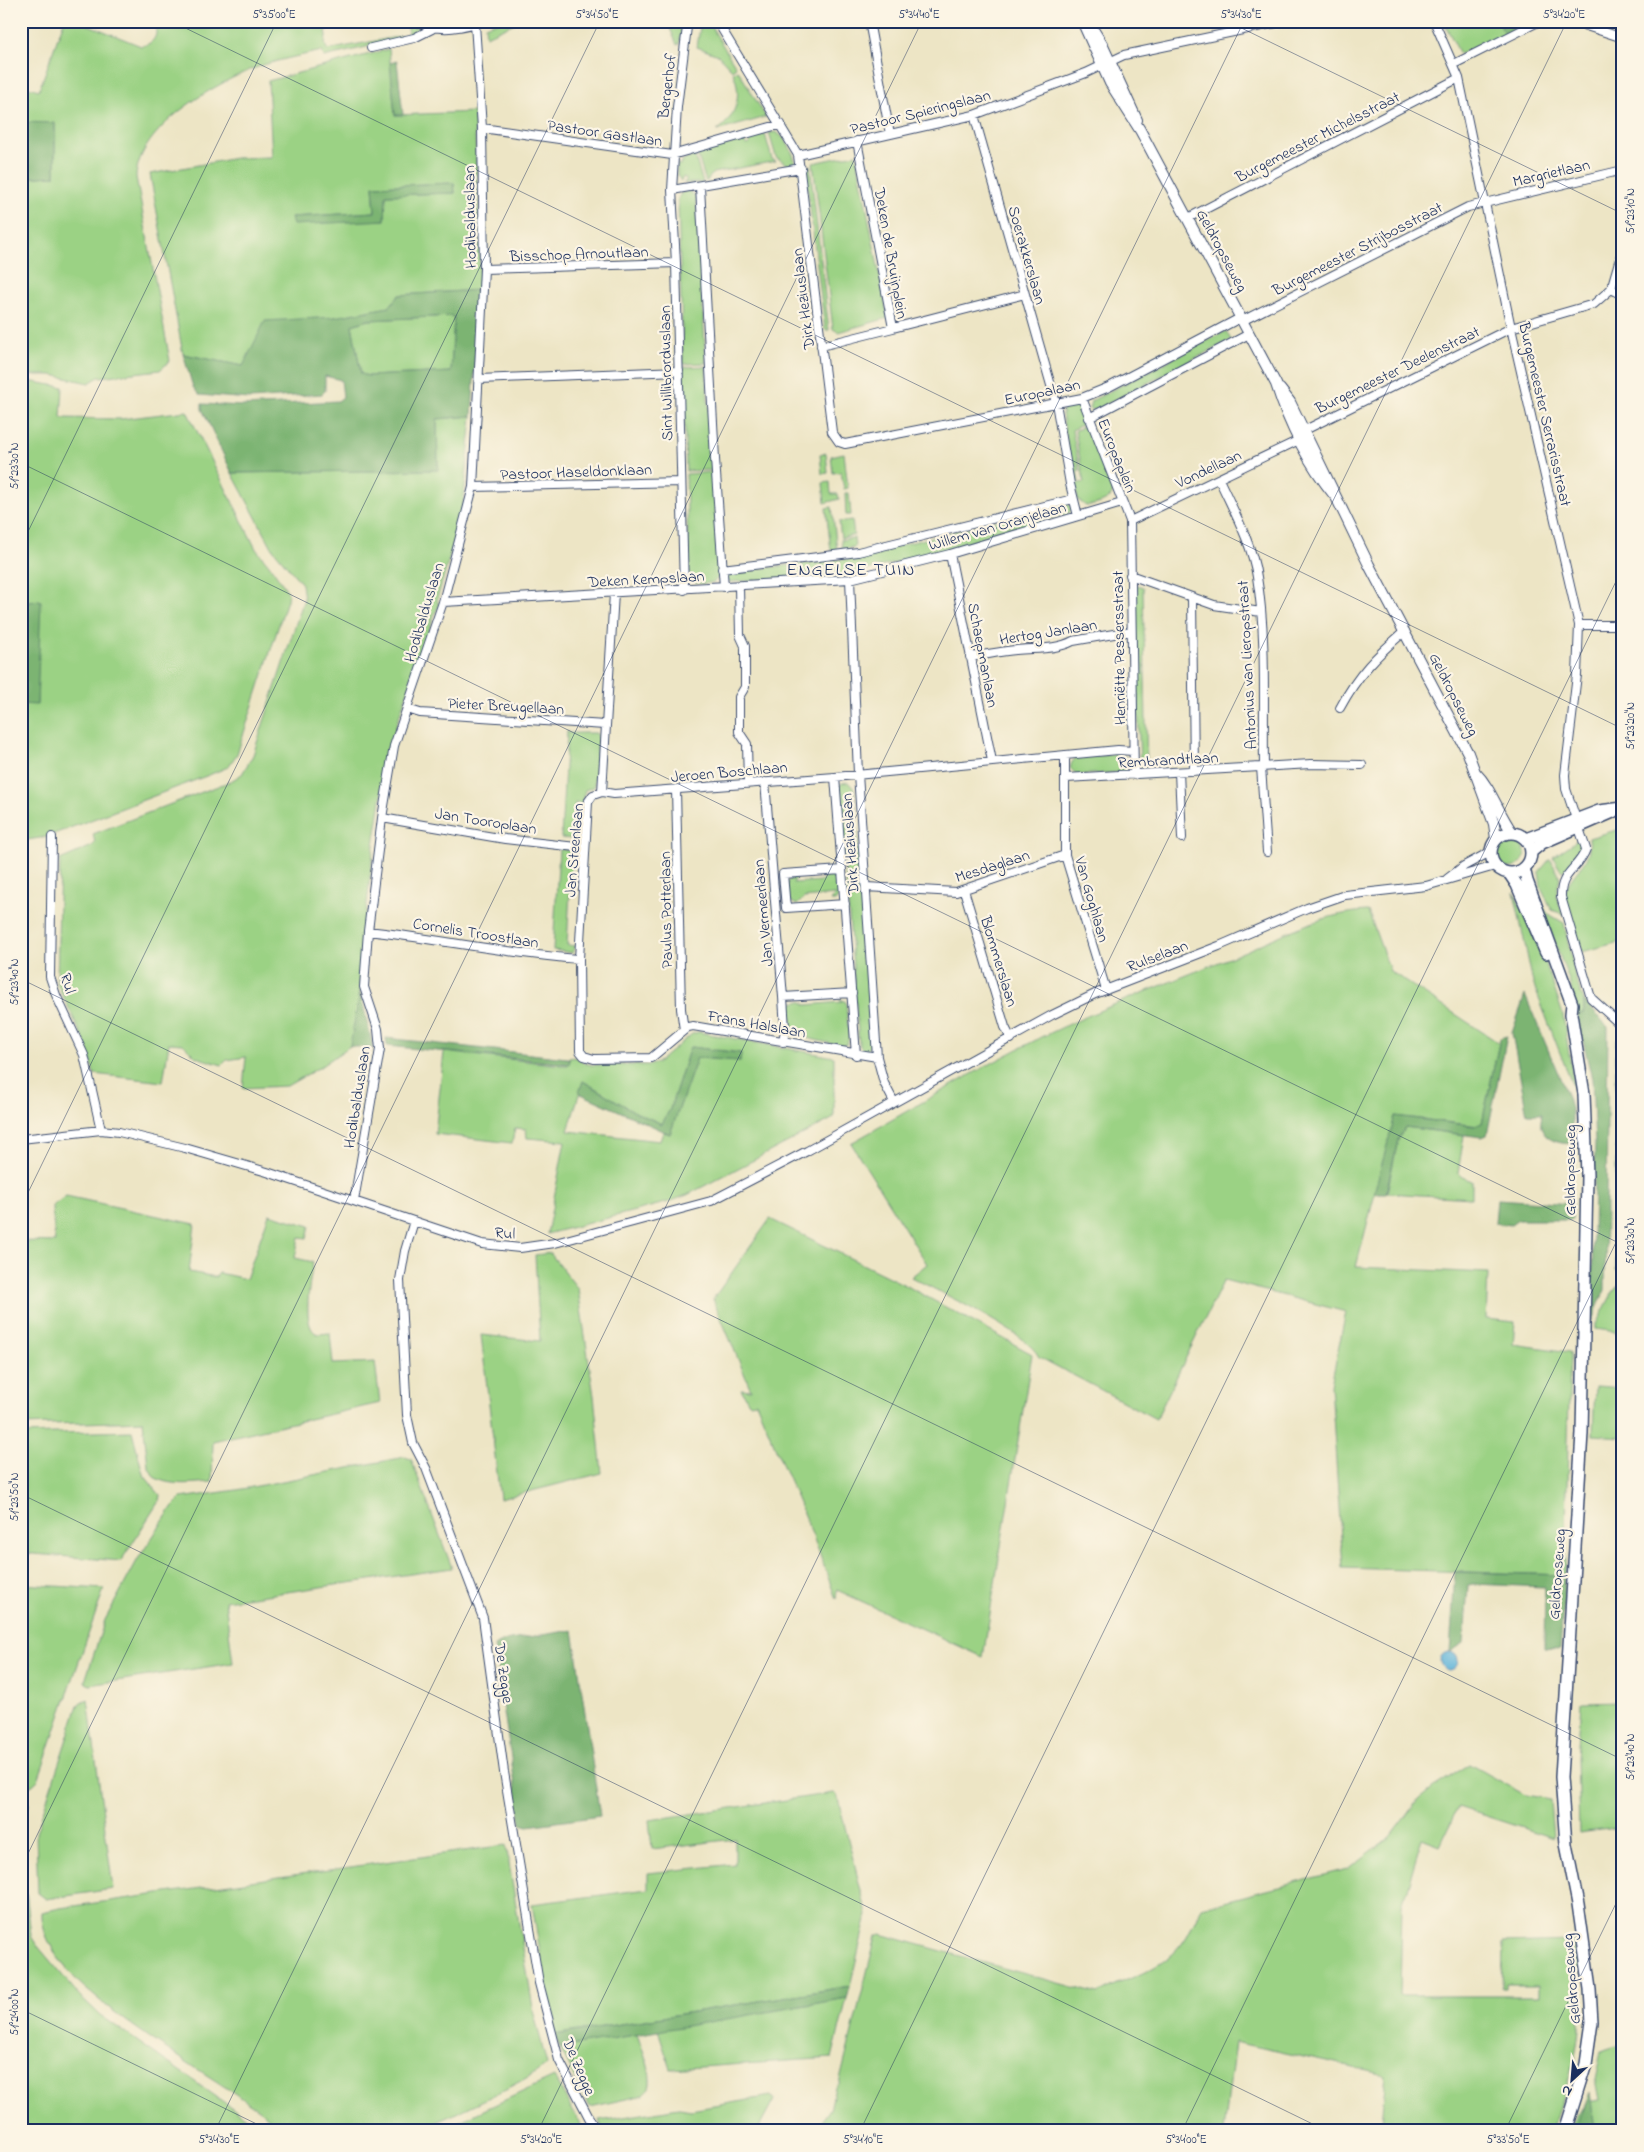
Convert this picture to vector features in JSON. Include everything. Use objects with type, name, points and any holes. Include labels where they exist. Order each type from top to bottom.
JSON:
[{"type":"main road","points":[[1531,852],[1599,812],[1621,808]]},
{"type":"main road","points":[[1526,839],[1578,824]]},
{"type":"main road","points":[[1512,832],[1526,839],[1531,852],[1524,868],[1509,873],[1495,866],[1490,852],[1496,838],[1512,832]]},
{"type":"main road","name":"Geldropseweg","points":[[1524,868],[1572,1004],[1571,1014],[1584,1094],[1588,1176],[1582,1433],[1561,1777],[1566,1844],[1578,1904],[1590,1989],[1592,2022],[1586,2064],[1565,2131]]},
{"type":"main road","name":"Geldropseweg","points":[[1509,873],[1518,885],[1565,1007],[1571,1014]]},
{"type":"street","points":[[416,21],[432,29],[451,29],[484,21]]},
{"type":"street","name":"Bergerhof","points":[[672,155],[687,27],[690,21]]},
{"type":"street","points":[[717,21],[780,124]]},
{"type":"street","points":[[869,21],[890,134]]},
{"type":"street","name":"Geldropseweg","points":[[1082,21],[1106,63]]},
{"type":"street","name":"Geldropseweg","points":[[1088,21],[1106,63],[1110,83],[1140,130],[1241,320],[1276,384],[1290,402],[1324,467],[1335,496],[1475,772],[1478,785],[1494,824],[1496,838]]},
{"type":"street","name":"Pastoor Spieringslaan","points":[[798,155],[974,115],[1086,73],[1124,55],[1286,21]]},
{"type":"street","name":"Burgemeester Serrarisstraat","points":[[1434,21],[1460,78],[1511,328],[1578,625],[1577,675],[1565,776],[1566,788],[1586,849],[1583,857],[1564,876],[1560,888],[1561,897],[1591,998],[1623,1027]]},
{"type":"street","points":[[1454,64],[1540,21]]},
{"type":"street","points":[[1571,21],[1623,38]]},
{"type":"street","name":"Hodibalduslaan","points":[[354,1201],[380,1049],[378,1029],[364,987],[368,931],[382,818],[394,746],[443,602],[472,487],[484,268],[482,128],[475,24]]},
{"type":"street","points":[[371,48],[414,38],[432,29]]},
{"type":"street","name":"Burgemeester Michelsstraat","points":[[1188,218],[1460,78]]},
{"type":"street","name":"Soerakkerslaan","points":[[974,115],[1056,403]]},
{"type":"street","name":"Pastoor Gastlaan","points":[[482,128],[672,155],[780,124]]},
{"type":"street","name":"Dirk Heziuslaan","points":[[780,124],[798,155],[801,168],[832,432],[835,440]]},
{"type":"street","name":"Deken de Bruijnplein","points":[[822,346],[893,328],[857,141]]},
{"type":"street","name":"Sint Willibrorduslaan","points":[[672,155],[684,590]]},
{"type":"street","points":[[672,190],[700,187],[801,168]]},
{"type":"street","name":"Margrietlaan","points":[[1486,201],[1623,170]]},
{"type":"street","points":[[700,187],[724,587]]},
{"type":"street","name":"Burgemeester Strijbosstraat","points":[[1241,320],[1468,207],[1486,201]]},
{"type":"street","points":[[1623,248],[1611,289],[1623,295]]},
{"type":"street","name":"Bisschop Arnoutlaan","points":[[484,268],[676,263]]},
{"type":"street","name":"Burgemeester Deelenstraat","points":[[1299,440],[1305,430],[1511,328],[1594,304],[1611,289]]},
{"type":"street","points":[[893,328],[1025,294]]},
{"type":"street","name":"Europalaan","points":[[835,440],[845,444],[1082,398],[1109,387],[1241,320]]},
{"type":"street","points":[[1089,418],[1249,334]]},
{"type":"street","points":[[479,379],[679,371]]},
{"type":"street","name":"Geldropseweg","points":[[1276,384],[1283,407],[1315,471],[1335,496]]},
{"type":"street","name":"Europaplein","points":[[1082,398],[1130,521]]},
{"type":"street","points":[[1056,403],[1072,499],[1078,516]]},
{"type":"street","name":"Vondellaan","points":[[1130,521],[1299,440]]},
{"type":"street","name":"Antonius van Lieropstraat","points":[[1219,478],[1248,543],[1257,576],[1261,612],[1263,767],[1267,852]]},
{"type":"street","name":"Pastoor Haseldonklaan","points":[[472,487],[681,482]]},
{"type":"street","name":"Willem van Oranjelaan","points":[[841,556],[1072,499]]},
{"type":"street","name":"Willem van Oranjelaan","points":[[850,579],[950,554],[1122,503]]},
{"type":"street","name":"Henriëtte Pessersstraat","points":[[1130,521],[1134,775]]},
{"type":"street","name":"Schaepmanlaan","points":[[950,554],[992,761]]},
{"type":"street","name":"Deken Kempslaan","points":[[722,568],[841,556]]},
{"type":"street","points":[[1130,574],[1214,605],[1261,612]]},
{"type":"street","name":"Dirk Heziuslaan","points":[[850,579],[858,774],[877,1058],[884,1083],[894,1102]]},
{"type":"street","name":"Deken Kempslaan","points":[[443,602],[684,590],[850,579]]},
{"type":"street","points":[[739,586],[740,635],[745,646],[745,687],[739,697],[739,732],[747,744],[748,783]]},
{"type":"street","name":"Jan Steenlaan","points":[[584,1056],[579,1045],[579,959],[588,802],[593,796],[602,792],[614,593]]},
{"type":"street","points":[[1192,598],[1194,771]]},
{"type":"street","points":[[1578,625],[1623,625]]},
{"type":"street","name":"Hertog Janlaan","points":[[970,657],[1018,649],[1031,650],[1066,645],[1073,640],[1131,631]]},
{"type":"street","points":[[1340,708],[1353,684],[1372,660],[1405,631]]},
{"type":"street","name":"Pieter Breugellaan","points":[[407,709],[420,713],[605,725]]},
{"type":"street","name":"Rembrandtlaan","points":[[858,774],[992,761],[1133,751]]},
{"type":"street","name":"Van Goghlaan","points":[[1065,755],[1065,855],[1106,990]]},
{"type":"street","name":"Rembrandtlaan","points":[[1066,778],[1263,767],[1362,765]]},
{"type":"street","points":[[1179,772],[1182,838]]},
{"type":"street","name":"Geldropseweg","points":[[1475,772],[1485,782],[1512,832]]},
{"type":"street","name":"Jeroen Boschlaan","points":[[602,792],[614,794],[858,774]]},
{"type":"street","name":"Dirk Heziuslaan","points":[[835,777],[856,1055]]},
{"type":"street","name":"Jan Vermeerlaan","points":[[765,782],[783,998],[785,1030],[783,1042]]},
{"type":"street","name":"Paulus Potterlaan","points":[[676,789],[681,1009],[684,1030]]},
{"type":"street","name":"Jan Tooroplaan","points":[[382,818],[505,839],[586,848]]},
{"type":"street","name":"Rul","points":[[52,837],[50,977],[56,995],[84,1055],[101,1130]]},
{"type":"street","name":"Rulselaan","points":[[1446,880],[1464,866],[1490,852]]},
{"type":"street","name":"Mesdaglaan","points":[[866,887],[946,893],[964,890],[1065,855]]},
{"type":"street","name":"Rulselaan","points":[[894,1102],[1052,1015],[1106,990],[1220,946],[1325,901],[1345,895],[1410,889],[1465,876],[1495,866]]},
{"type":"street","name":"Dirk Heziuslaan","points":[[842,870],[784,874],[786,908],[845,904]]},
{"type":"street","name":"Blommerslaan","points":[[964,890],[1010,1038]]},
{"type":"street","name":"Cornelis Troostlaan","points":[[368,931],[404,935],[493,951],[579,959]]},
{"type":"street","points":[[783,998],[852,992]]},
{"type":"street","name":"Frans Halslaan","points":[[584,1056],[594,1059],[651,1058],[684,1030],[693,1026],[877,1058]]},
{"type":"street","name":"Rul","points":[[21,1140],[101,1130],[119,1132],[186,1148],[482,1244],[520,1248],[555,1243],[711,1201],[894,1102]]},
{"type":"street","name":"De Zegge","points":[[414,1221],[405,1251],[400,1280],[407,1415],[413,1443],[426,1468],[483,1618],[504,1772],[539,1984],[559,2060],[596,2131]]},
{"type":"green space","points":[[64,21],[79,21],[141,46],[150,43],[155,37],[156,30],[153,21],[328,21],[325,43],[327,50],[407,35],[409,22],[407,21],[415,24],[418,28],[413,36],[324,57],[322,51],[280,60],[255,68],[219,85],[181,110],[164,125],[150,142],[140,159],[136,177],[170,361],[160,370],[99,377],[89,383],[52,375],[21,375],[21,178],[55,176],[55,124],[21,122],[21,85],[39,90]]},
{"type":"green space","points":[[499,21],[519,21],[486,36],[485,26]]},
{"type":"green space","points":[[667,21],[683,21],[679,44],[677,45]]},
{"type":"green space","points":[[701,21],[708,21],[736,67],[732,70],[718,55],[697,47]]},
{"type":"green space","points":[[1443,21],[1500,22],[1504,35],[1460,54]]},
{"type":"green space","points":[[1499,21],[1532,21],[1504,35]]},
{"type":"green space","points":[[389,49],[395,115],[474,112],[480,256],[479,290],[399,295],[390,307],[335,317],[243,366],[183,354],[150,174],[236,158],[272,157],[268,81]],"holes":[[[454,183],[455,193],[386,195],[385,220],[291,217],[375,212],[373,186]]]},
{"type":"green space","points":[[397,61],[403,115],[395,115],[390,63]]},
{"type":"green space","points":[[738,70],[766,117],[717,131],[729,119],[736,105],[737,89],[733,73]]},
{"type":"green space","points":[[21,122],[55,123],[55,176],[21,178]]},
{"type":"green space","points":[[775,132],[783,137],[789,146],[796,165],[790,166],[776,157],[769,133]]},
{"type":"green space","points":[[765,134],[772,159],[776,161],[713,173],[706,182],[697,153],[744,140],[746,145],[750,144],[749,139]]},
{"type":"green space","points":[[856,154],[888,318],[838,332],[833,329],[813,163]]},
{"type":"green space","points":[[695,156],[703,183],[684,183],[687,179],[683,177],[681,181],[677,175],[677,164],[680,165],[683,160]]},
{"type":"green space","points":[[805,166],[810,166],[829,330],[825,330]]},
{"type":"green space","points":[[454,183],[455,193],[386,195],[385,220],[293,225],[291,217],[375,212],[373,186]]},
{"type":"green space","points":[[688,190],[696,197],[706,363],[683,364],[678,199],[681,193]]},
{"type":"green space","points":[[479,290],[472,416],[437,419],[438,470],[232,473],[202,409],[202,404],[244,406],[338,401],[343,397],[341,380],[325,376],[325,391],[322,394],[250,399],[199,395],[193,387],[183,354],[243,366],[265,321],[335,317],[389,307],[399,295]],"holes":[[[454,316],[451,372],[368,376],[361,374],[352,325],[368,320]]]},
{"type":"green space","points":[[454,316],[451,372],[368,376],[361,374],[352,325],[368,320]]},
{"type":"green space","points":[[1226,331],[1231,340],[1095,410],[1089,409],[1091,401]]},
{"type":"green space","points":[[706,366],[712,470],[686,471],[683,367]]},
{"type":"green space","points":[[28,381],[63,387],[61,418],[121,419],[187,411],[256,549],[288,592],[237,754],[228,767],[46,837],[21,841],[21,704],[37,704],[39,600],[21,604],[21,382]]},
{"type":"green space","points":[[1068,405],[1078,407],[1085,423],[1072,430],[1080,470],[1077,471],[1079,481],[1074,482],[1062,414],[1063,409]]},
{"type":"green space","points":[[472,416],[462,516],[437,599],[439,606],[397,723],[386,767],[373,852],[360,963],[360,992],[350,1046],[320,1067],[287,1086],[243,1088],[246,1057],[227,1060],[222,1065],[196,1057],[183,1044],[169,1043],[163,1082],[94,1074],[88,1049],[57,983],[60,860],[92,846],[95,843],[93,834],[231,781],[242,774],[253,755],[304,599],[302,584],[273,549],[232,473],[438,470],[437,419]]},
{"type":"green space","points":[[1086,425],[1113,492],[1106,501],[1086,506],[1078,500],[1075,484],[1084,482],[1075,431]]},
{"type":"green space","points":[[826,453],[828,473],[822,474],[820,455]]},
{"type":"green space","points":[[844,453],[848,488],[844,489],[841,472],[833,473],[831,456]]},
{"type":"green space","points":[[713,472],[719,577],[714,582],[700,584],[694,582],[689,576],[686,474]]},
{"type":"green space","points":[[830,482],[831,494],[838,494],[839,499],[825,503],[823,483]]},
{"type":"green space","points":[[845,493],[849,493],[851,515],[846,515]]},
{"type":"green space","points":[[1068,503],[1072,508],[1069,513],[947,550],[859,572],[730,582],[726,580],[726,574],[729,572],[845,559]]},
{"type":"green space","points":[[832,507],[837,550],[831,551],[826,508]]},
{"type":"green space","points":[[852,520],[854,535],[841,538],[839,522]]},
{"type":"green space","points":[[854,538],[855,547],[842,549],[841,540]]},
{"type":"green space","points":[[1137,585],[1143,587],[1147,767],[1140,767],[1134,589]]},
{"type":"green space","points":[[41,601],[37,705],[21,704],[21,604]]},
{"type":"green space","points":[[567,731],[569,733],[596,733],[598,736],[594,787],[585,790],[582,803],[575,803],[573,832],[579,833],[575,839],[561,838]]},
{"type":"green space","points":[[1116,754],[1124,756],[1128,761],[1128,767],[1124,772],[1077,775],[1070,768],[1076,758]]},
{"type":"green space","points":[[848,782],[854,789],[873,1043],[867,1050],[862,1049],[859,1044],[839,787],[842,783]]},
{"type":"green space","points":[[1623,828],[1623,941],[1582,952],[1564,897],[1566,888],[1584,863],[1589,848],[1589,838]]},
{"type":"green space","points":[[1510,838],[1516,839],[1524,847],[1524,859],[1516,867],[1510,868],[1504,867],[1496,859],[1495,853],[1496,847],[1504,839]]},
{"type":"green space","points":[[1580,838],[1581,848],[1577,858],[1570,866],[1561,871],[1553,857]]},
{"type":"green space","points":[[559,849],[576,851],[580,858],[572,857],[567,945],[576,946],[573,953],[553,950]]},
{"type":"green space","points":[[1550,859],[1560,877],[1556,896],[1563,914],[1552,910],[1541,887],[1539,872]]},
{"type":"green space","points":[[828,873],[835,874],[839,884],[840,892],[835,901],[831,901],[835,895],[804,898],[797,905],[788,900],[787,883],[790,878],[797,876],[793,883],[821,881]]},
{"type":"green space","points":[[1514,892],[1545,961],[1563,1015],[1575,1092],[1533,983]]},
{"type":"green space","points":[[1537,896],[1547,913],[1564,923],[1576,980],[1584,1001],[1584,1013],[1577,1015],[1569,980]]},
{"type":"green space","points":[[1368,911],[1390,971],[1499,1043],[1482,1123],[1479,1126],[1395,1116],[1356,1267],[1488,1273],[1486,1319],[1515,1322],[1513,1344],[1570,1352],[1565,1575],[1343,1568],[1331,1385],[1346,1312],[1224,1280],[1156,1419],[1039,1357],[1018,1336],[1001,1325],[911,1277],[927,1264],[851,1143],[992,1063],[1086,1016],[1314,922],[1350,913]]},
{"type":"green space","points":[[360,992],[372,1043],[372,1049],[350,1046]]},
{"type":"green space","points":[[1525,995],[1568,1097],[1572,1113],[1572,1143],[1558,1142],[1549,1138],[1541,1127],[1542,1114],[1527,1114],[1512,1033]]},
{"type":"green space","points":[[839,998],[846,1002],[849,1038],[847,1044],[842,1046],[793,1035],[790,1008],[792,1003],[801,1001],[806,1005],[842,1002]]},
{"type":"green space","points":[[1584,1001],[1608,1027],[1605,1290],[1591,1322],[1595,1143],[1592,1079],[1577,1015],[1584,1013]]},
{"type":"green space","points":[[698,1032],[834,1057],[834,1118],[687,1195],[669,1202],[547,1234],[565,1141],[527,1138],[526,1129],[515,1128],[512,1143],[435,1134],[444,1052],[562,1065],[568,1065],[570,1060],[568,1058],[576,1057],[584,1063],[592,1065],[651,1065],[660,1061],[692,1034]],"holes":[[[690,1047],[741,1053],[740,1061],[697,1058],[670,1134],[663,1132],[660,1141],[568,1131],[583,1081],[635,1112],[662,1124],[670,1109]]]},
{"type":"green space","points":[[1507,1036],[1487,1135],[1482,1137],[1405,1127],[1398,1140],[1386,1193],[1374,1193],[1395,1116],[1474,1126],[1482,1123],[1500,1038]]},
{"type":"green space","points":[[1618,1037],[1623,1040],[1623,1266],[1616,1270],[1616,1044]]},
{"type":"green space","points":[[386,1038],[567,1058],[570,1060],[569,1064],[387,1046]]},
{"type":"green space","points":[[690,1047],[741,1053],[740,1061],[697,1058],[670,1134],[579,1093],[583,1081],[635,1112],[662,1124],[670,1109]]},
{"type":"green space","points":[[1405,1127],[1464,1135],[1458,1173],[1472,1181],[1472,1198],[1387,1193],[1398,1140]]},
{"type":"green space","points":[[66,1196],[195,1224],[189,1272],[216,1277],[219,1273],[246,1279],[269,1214],[310,1226],[307,1238],[299,1237],[295,1258],[313,1262],[308,1301],[309,1323],[318,1334],[330,1333],[333,1364],[375,1362],[380,1403],[213,1441],[212,1482],[182,1484],[167,1482],[154,1477],[148,1466],[143,1421],[21,1425],[21,1241],[55,1242],[52,1206]]},
{"type":"green space","points":[[1497,1199],[1572,1204],[1572,1220],[1518,1220],[1511,1225],[1495,1223]]},
{"type":"green space","points":[[770,1219],[905,1285],[1032,1354],[983,1657],[837,1590],[836,1599],[814,1539],[756,1402],[749,1403],[741,1389],[751,1390],[713,1299]]},
{"type":"green space","points":[[550,1253],[578,1289],[594,1396],[602,1473],[500,1499],[481,1335],[540,1341],[535,1255]]},
{"type":"green space","points":[[1623,1279],[1623,1333],[1596,1329],[1596,1324],[1613,1292]]},
{"type":"green space","points":[[1595,1386],[1623,1388],[1623,1437],[1593,1435]]},
{"type":"green space","points":[[132,1431],[143,1474],[160,1495],[159,1501],[121,1561],[21,1553],[21,1434]]},
{"type":"green space","points":[[405,1457],[411,1459],[452,1568],[225,1601],[233,1663],[90,1685],[86,1683],[85,1681],[105,1620],[138,1559],[173,1506],[181,1498],[237,1490]]},
{"type":"green space","points":[[1455,1572],[1565,1575],[1560,1650],[1544,1649],[1545,1587],[1473,1584],[1468,1585],[1464,1643],[1450,1652]]},
{"type":"green space","points":[[21,1584],[104,1589],[38,1780],[31,1786],[21,1788]]},
{"type":"green space","points":[[573,1630],[600,1816],[528,1826],[521,1824],[494,1646],[504,1641]]},
{"type":"green space","points":[[88,1699],[113,1889],[46,1899],[38,1893],[36,1833],[78,1705]]},
{"type":"green space","points":[[1623,1702],[1623,1827],[1579,1833],[1577,1757],[1581,1703]]},
{"type":"green space","points":[[1470,1764],[1525,1795],[1550,1799],[1553,1838],[1458,1807],[1440,1845],[1422,1838],[1402,1905],[1400,1996],[1539,1996],[1539,1984],[1506,1984],[1506,1989],[1502,1989],[1503,1943],[1573,1941],[1580,2001],[1579,2031],[1574,2061],[1551,2131],[1380,2131],[1386,2075],[1235,2042],[1224,2131],[815,2131],[830,2110],[835,2087],[839,2084],[876,1936],[880,1934],[1098,1994],[1153,1968],[1173,1954],[1187,1936],[1202,1907],[1348,1869],[1390,1837],[1418,1800],[1434,1787]]},
{"type":"green space","points":[[834,1793],[837,1795],[867,1915],[850,1986],[554,2035],[532,1904],[648,1889],[648,1873],[735,1864],[735,1839],[652,1849],[649,1820]]},
{"type":"green space","points":[[21,1801],[29,1804],[21,1836]]},
{"type":"green space","points":[[21,1844],[31,1936],[78,1994],[100,2015],[265,2131],[21,2131]]},
{"type":"green space","points":[[506,1845],[534,2014],[547,2064],[526,2078],[483,2100],[411,2131],[277,2131],[274,2123],[261,2111],[149,2037],[86,1989],[70,1973],[56,1954],[45,1933],[42,1922],[42,1912],[60,1908]]},
{"type":"green space","points":[[850,1986],[847,1998],[560,2048],[554,2035]]},
{"type":"green space","points":[[847,1998],[832,2058],[671,2069],[658,2030]]},
{"type":"green space","points":[[637,2034],[650,2075],[648,2090],[644,2095],[590,2107],[560,2048]]},
{"type":"green space","points":[[1616,2046],[1623,2051],[1623,2131],[1568,2131],[1586,2102],[1599,2100],[1595,2079],[1601,2051]]},
{"type":"green space","points":[[554,2077],[584,2131],[439,2131]]},
{"type":"green space","points":[[1589,2092],[1594,2131],[1575,2131],[1576,2127]]},
{"type":"green space","points":[[771,2096],[774,2100],[759,2128],[764,2131],[604,2131],[599,2121],[679,2108],[691,2110]]},
{"type":"water","points":[[1449,1652],[1455,1655],[1458,1661],[1455,1667],[1449,1670],[1443,1667],[1440,1661],[1443,1655]]},
{"type":"district","name":"ENGELSE TUIN","points":[[851,569]]}]
